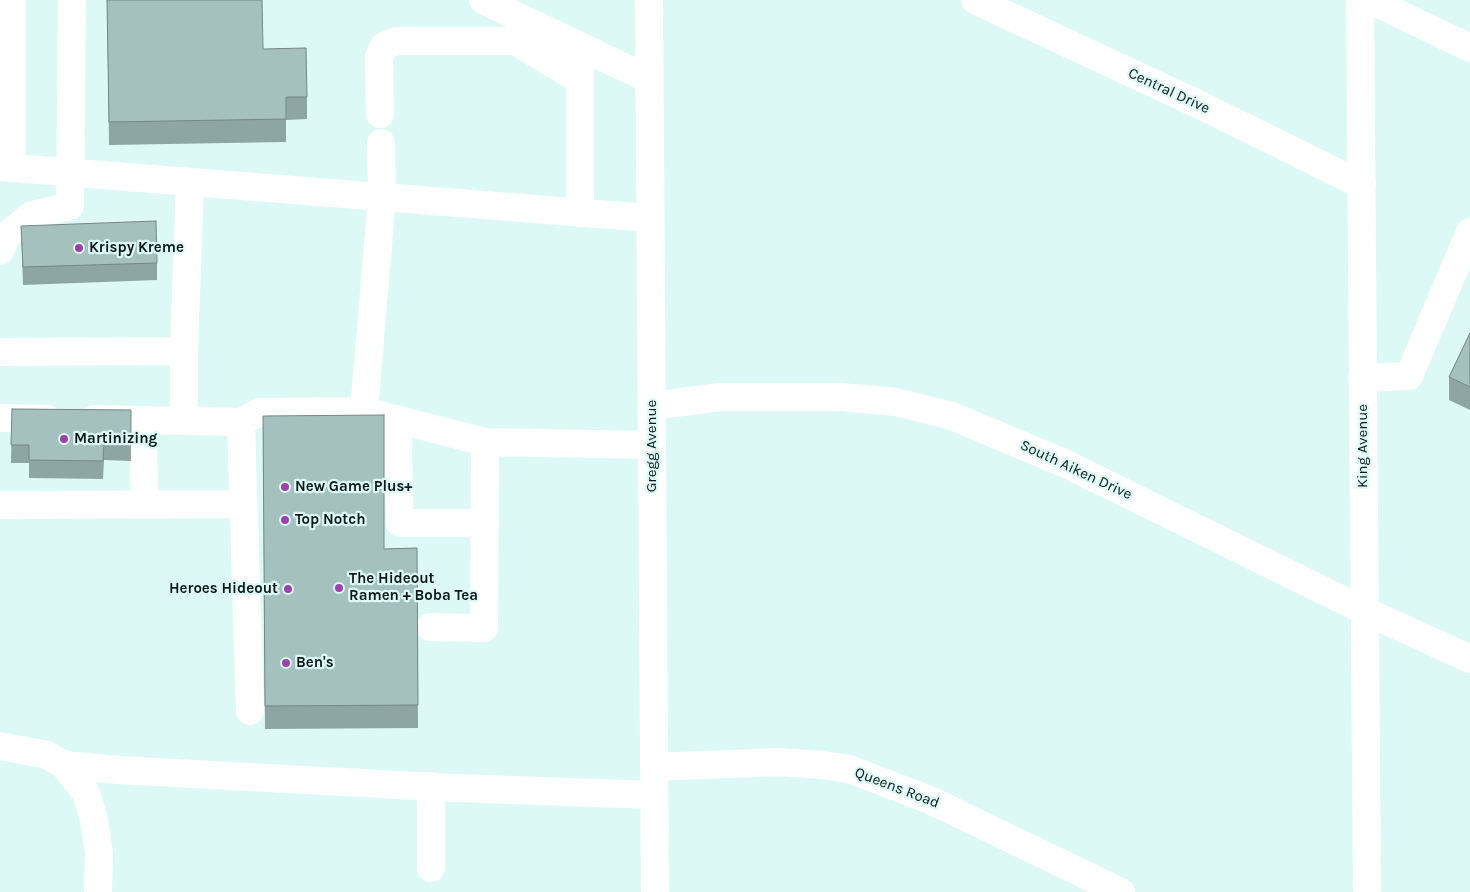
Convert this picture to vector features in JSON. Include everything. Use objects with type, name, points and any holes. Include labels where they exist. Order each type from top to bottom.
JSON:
[{"type":"street","points":[[12,0],[6,167],[649,218]]},
{"type":"street","points":[[0,252],[7,235],[32,215],[70,206],[72,0]]},
{"type":"street","points":[[483,0],[649,79]]},
{"type":"street","name":"Gregg Avenue","points":[[649,0],[655,892]]},
{"type":"street","name":"Central Drive","points":[[975,0],[1198,104],[1362,185]]},
{"type":"street","name":"King Avenue","points":[[1360,0],[1363,610],[1368,892]]},
{"type":"street","points":[[1370,0],[1470,48]]},
{"type":"street","points":[[380,114],[379,57],[384,46],[396,41],[515,41],[580,80]]},
{"type":"street","points":[[580,47],[580,213]]},
{"type":"street","points":[[364,411],[382,197],[381,143]]},
{"type":"street","points":[[184,421],[184,352],[190,182]]},
{"type":"street","points":[[1362,378],[1409,376],[1470,232]]},
{"type":"street","points":[[0,352],[184,352]]},
{"type":"street","name":"South Aiken Drive","points":[[652,406],[720,397],[840,397],[896,402],[952,416],[1064,463],[1363,610],[1470,659]]},
{"type":"street","points":[[0,418],[241,422],[259,412],[364,411],[485,442],[652,445]]},
{"type":"street","points":[[142,420],[145,504]]},
{"type":"street","points":[[397,420],[400,523],[485,523]]},
{"type":"street","points":[[241,422],[250,711]]},
{"type":"street","points":[[430,627],[484,628],[485,442]]},
{"type":"street","points":[[0,505],[244,504]]},
{"type":"street","points":[[0,746],[47,755],[64,765],[86,793],[94,819],[99,854],[98,892]]},
{"type":"street","name":"Queens Road","points":[[654,767],[779,762],[822,765],[849,770],[930,800],[1121,892]]},
{"type":"street","points":[[64,765],[118,770],[431,786],[654,795]]},
{"type":"street","points":[[431,786],[431,868]]},
{"type":"building","points":[[107,0],[262,0],[263,49],[306,48],[307,97],[286,97],[286,119],[109,122]]},
{"type":"building","points":[[156,221],[157,263],[23,267],[21,226]]},
{"type":"building","points":[[1470,333],[1470,387],[1449,377]]},
{"type":"building","points":[[12,409],[131,410],[131,443],[104,443],[103,461],[29,460],[29,445],[11,445]]},
{"type":"building","points":[[384,415],[384,549],[417,548],[418,705],[265,706],[263,416]]},
{"type":"place","name":"Krispy Kreme","points":[[79,248]]},
{"type":"place","name":"Martinizing","points":[[64,439]]},
{"type":"place","name":"New Game Plus+","points":[[285,487]]},
{"type":"place","name":"Top Notch","points":[[285,520]]},
{"type":"place","name":"The Hideout Ramen + Boba Tea","points":[[339,588]]},
{"type":"place","name":"Heroes Hideout","points":[[288,589]]},
{"type":"place","name":"Ben's","points":[[286,663]]}]
